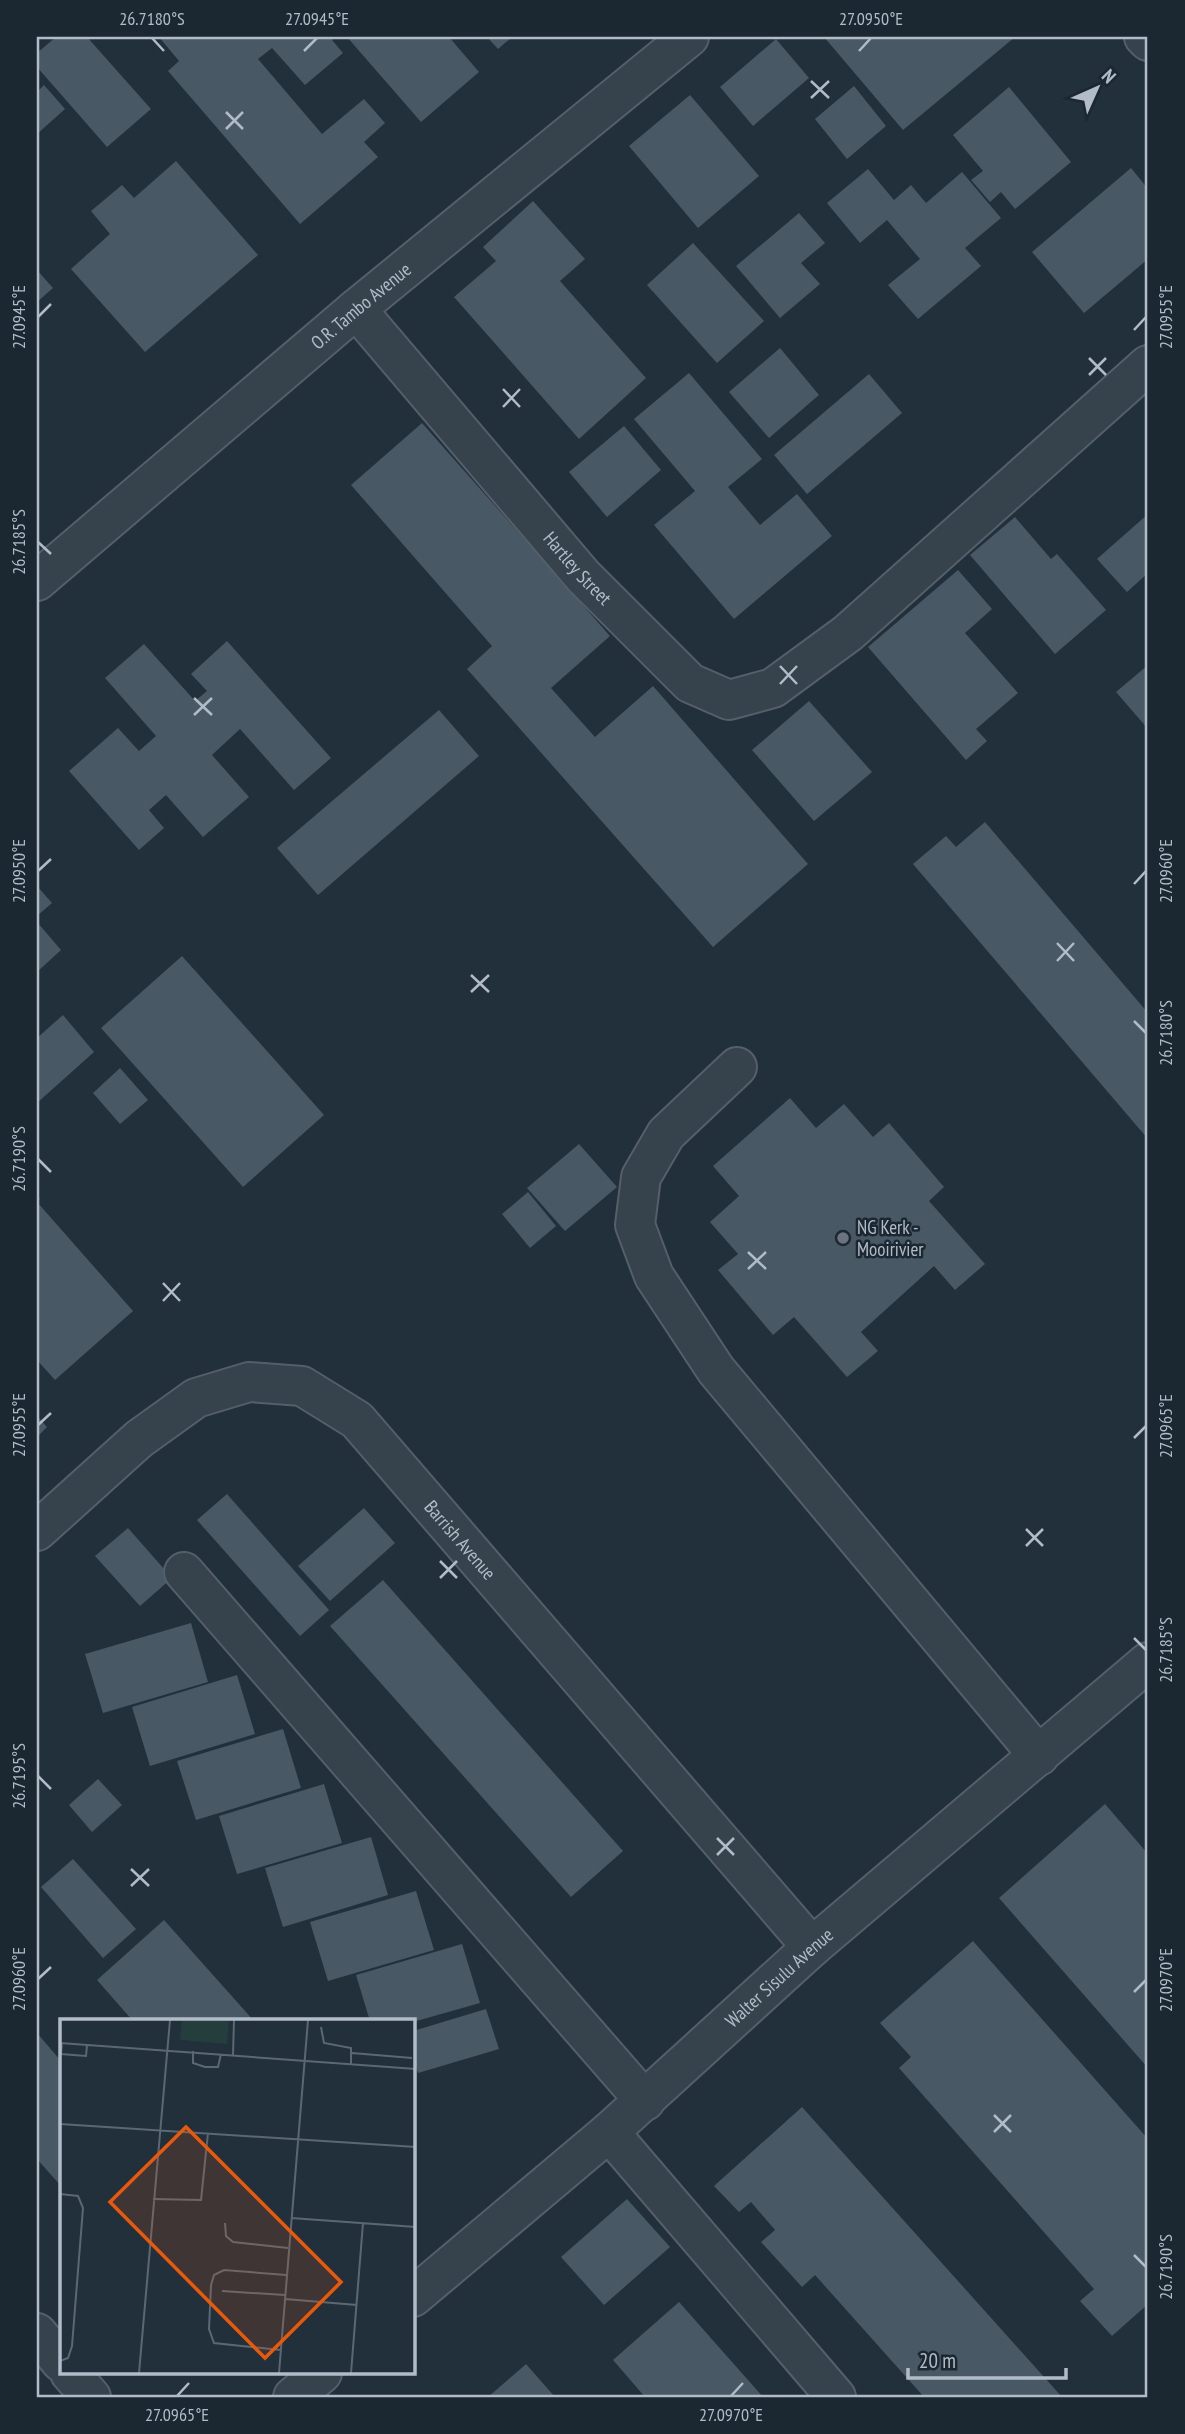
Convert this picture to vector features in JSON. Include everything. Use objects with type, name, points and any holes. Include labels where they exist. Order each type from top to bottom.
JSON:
[{"type":"street","name":"O.R. Tambo Avenue","points":[[37,581],[356,309],[689,37]]},
{"type":"street","points":[[1144,37],[1148,41]]},
{"type":"street","name":"Hartley Street","points":[[356,309],[583,576],[690,683],[729,700],[773,688],[848,633],[1148,365]]},
{"type":"street","points":[[737,1067],[666,1134],[641,1177],[635,1225],[654,1276],[716,1370],[1039,1756]]},
{"type":"street","name":"Barrish Avenue","points":[[37,1531],[139,1439],[196,1398],[249,1382],[302,1386],[357,1420],[812,1947]]},
{"type":"street","points":[[184,1572],[645,2101]]},
{"type":"street","name":"Walter Sisulu Avenue","points":[[415,2295],[645,2101],[812,1947],[1148,1662]]},
{"type":"street","points":[[609,2132],[836,2397]]},
{"type":"street","points":[[37,2333],[60,2361]]},
{"type":"street","points":[[71,2374],[91,2397]]},
{"type":"street","points":[[293,2397],[321,2374]]},
{"type":"building","points":[[56,37],[87,37],[151,109],[107,147],[37,67],[37,53]]},
{"type":"building","points":[[159,37],[335,37],[332,40],[343,53],[305,85],[272,48],[258,59],[322,134],[364,99],[385,123],[364,142],[378,157],[300,224],[168,71],[179,61]]},
{"type":"building","points":[[347,37],[449,37],[479,72],[421,122]]},
{"type":"building","points":[[487,37],[512,37],[498,49]]},
{"type":"building","points":[[824,37],[1015,37],[903,130]]},
{"type":"building","points":[[776,39],[809,78],[753,126],[720,87]]},
{"type":"building","points":[[44,85],[65,109],[37,134],[37,92]]},
{"type":"building","points":[[854,86],[886,126],[847,159],[815,119]]},
{"type":"building","points":[[1009,87],[1071,162],[1015,209],[1001,192],[990,202],[971,180],[983,171],[953,135]]},
{"type":"building","points":[[690,95],[759,176],[698,228],[629,146]]},
{"type":"building","points":[[176,161],[258,255],[145,352],[71,269],[110,234],[91,211],[122,185],[134,198]]},
{"type":"building","points":[[1131,168],[1148,189],[1148,259],[1084,313],[1032,252]]},
{"type":"building","points":[[868,169],[894,200],[911,185],[926,203],[962,172],[1001,218],[965,248],[981,266],[918,319],[888,285],[920,259],[887,220],[860,243],[827,203]]},
{"type":"building","points":[[533,201],[585,259],[560,281],[646,378],[579,439],[454,297],[496,261],[483,247]]},
{"type":"building","points":[[799,213],[825,243],[801,263],[820,284],[780,318],[736,266]]},
{"type":"building","points":[[693,243],[764,321],[717,363],[647,285]]},
{"type":"building","points":[[37,270],[53,288],[37,302]]},
{"type":"building","points":[[780,348],[819,395],[769,438],[729,392]]},
{"type":"building","points":[[689,373],[762,459],[728,487],[760,525],[797,494],[832,536],[734,619],[654,525],[695,491],[634,419]]},
{"type":"building","points":[[869,374],[902,413],[807,494],[774,455]]},
{"type":"building","points":[[422,423],[610,636],[551,688],[595,737],[653,686],[808,864],[713,947],[467,669],[492,646],[351,485]]},
{"type":"building","points":[[624,426],[661,470],[607,517],[569,472]]},
{"type":"building","points":[[1148,514],[1148,573],[1127,592],[1097,559]]},
{"type":"building","points":[[1015,517],[1051,559],[1057,554],[1106,610],[1055,654],[970,555]]},
{"type":"building","points":[[958,570],[992,609],[965,633],[1018,693],[976,729],[987,741],[966,760],[868,647]]},
{"type":"building","points":[[227,641],[331,758],[294,790],[240,729],[212,755],[249,797],[203,837],[166,795],[149,810],[164,828],[139,850],[69,771],[118,728],[139,751],[156,736],[105,678],[144,644],[195,701],[207,691],[191,674]]},
{"type":"building","points":[[1148,665],[1148,729],[1116,692]]},
{"type":"building","points":[[809,701],[872,772],[814,821],[752,750]]},
{"type":"building","points":[[439,710],[479,756],[318,895],[277,848]]},
{"type":"building","points":[[985,822],[1148,1013],[1148,1139],[913,864],[946,836],[956,847]]},
{"type":"building","points":[[37,886],[52,903],[37,916]]},
{"type":"building","points":[[37,922],[61,950],[37,972]]},
{"type":"building","points":[[182,956],[324,1115],[243,1187],[101,1028]]},
{"type":"building","points":[[63,1015],[94,1052],[37,1103],[37,1038]]},
{"type":"building","points":[[120,1068],[148,1100],[120,1124],[93,1093]]},
{"type":"building","name":"NG Kerk - Mooirivier","points":[[790,1098],[816,1128],[844,1104],[873,1137],[889,1123],[944,1187],[929,1201],[985,1264],[955,1290],[934,1266],[861,1332],[878,1351],[847,1377],[794,1317],[773,1335],[718,1270],[738,1254],[710,1222],[739,1196],[713,1166]]},
{"type":"building","points":[[579,1144],[617,1187],[565,1231],[527,1188]]},
{"type":"building","points":[[528,1192],[556,1226],[530,1248],[502,1214]]},
{"type":"building","points":[[37,1202],[133,1311],[55,1380],[37,1360]]},
{"type":"building","points":[[37,1416],[47,1427],[37,1437]]},
{"type":"building","points":[[227,1494],[329,1610],[300,1636],[197,1520]]},
{"type":"building","points":[[364,1508],[395,1543],[330,1601],[298,1566]]},
{"type":"building","points":[[128,1528],[172,1578],[140,1606],[95,1556]]},
{"type":"building","points":[[383,1580],[623,1851],[571,1897],[330,1626]]},
{"type":"building","points":[[191,1623],[208,1682],[103,1713],[85,1654]]},
{"type":"building","points":[[237,1675],[255,1734],[150,1766],[132,1707]]},
{"type":"building","points":[[283,1729],[301,1788],[196,1820],[177,1761]]},
{"type":"building","points":[[98,1779],[122,1805],[92,1832],[69,1805]]},
{"type":"building","points":[[324,1784],[342,1843],[237,1874],[219,1816]]},
{"type":"building","points":[[1105,1804],[1148,1854],[1148,2068],[999,1898]]},
{"type":"building","points":[[371,1837],[388,1895],[283,1927],[265,1868]]},
{"type":"building","points":[[73,1859],[136,1929],[103,1958],[41,1887]]},
{"type":"building","points":[[416,1891],[434,1950],[328,1981],[310,1922]]},
{"type":"building","points":[[164,1920],[252,2019],[131,2019],[97,1980]]},
{"type":"building","points":[[973,1941],[1148,2139],[1148,2304],[1112,2336],[1080,2301],[1094,2289],[899,2068],[911,2057],[880,2023]]},
{"type":"building","points":[[462,1944],[480,2003],[415,2021],[415,2019],[369,2019],[356,1975]]},
{"type":"building","points":[[486,2009],[499,2049],[418,2073],[415,2063],[415,2030]]},
{"type":"building","points":[[37,2033],[60,2060],[60,2185],[37,2159]]},
{"type":"building","points":[[802,2107],[1062,2397],[924,2397],[815,2275],[802,2287],[761,2242],[775,2230],[751,2202],[739,2212],[714,2186]]},
{"type":"building","points":[[627,2199],[670,2247],[604,2305],[561,2257]]},
{"type":"building","points":[[679,2302],[763,2397],[645,2397],[613,2360]]},
{"type":"building","points":[[526,2364],[555,2397],[488,2397]]},
{"type":"place","name":"NG Kerk - Mooirivier","points":[[843,1238]]}]
